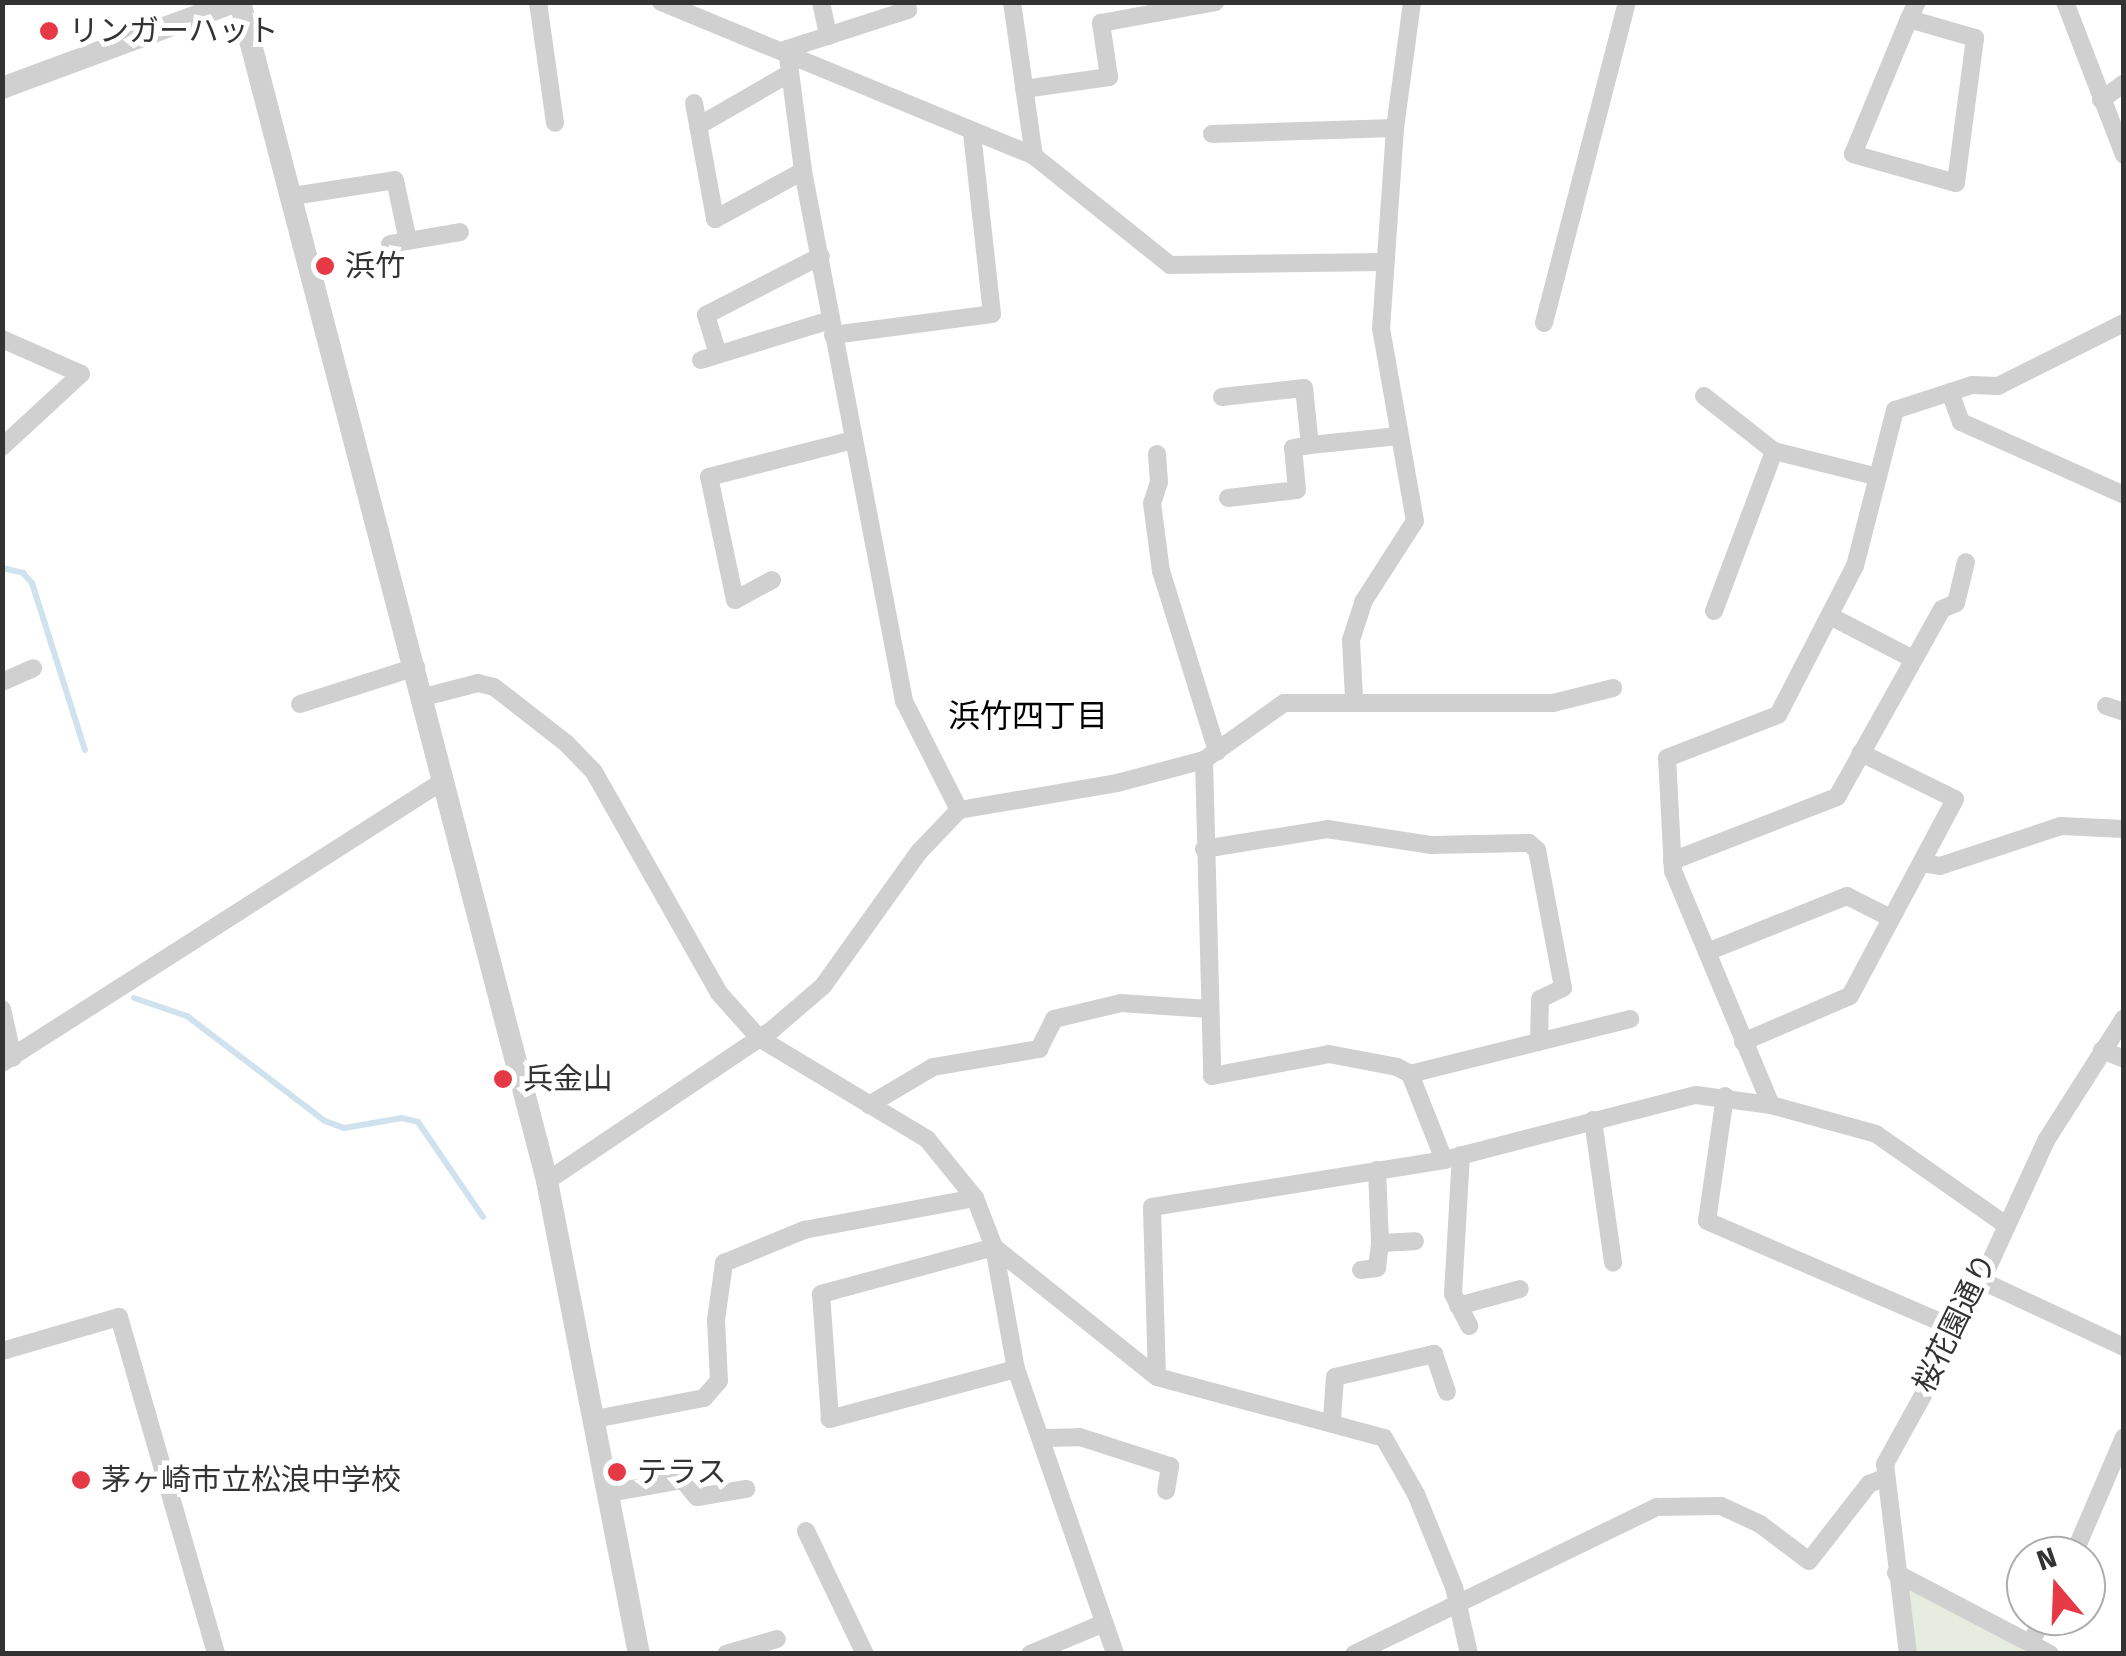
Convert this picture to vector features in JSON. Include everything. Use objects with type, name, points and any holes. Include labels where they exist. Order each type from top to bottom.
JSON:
[{"type":"street","points":[[2,88],[238,2],[424,697],[547,1182],[639,1654]]},
{"type":"street","points":[[538,2],[556,123]]},
{"type":"street","points":[[661,2],[786,50],[1034,156],[1170,265],[1384,262]]},
{"type":"street","points":[[822,2],[828,36]]},
{"type":"street","points":[[786,50],[908,10],[906,2]]},
{"type":"street","points":[[1012,2],[1034,156]]},
{"type":"street","points":[[1024,89],[1109,77],[1101,22],[1215,2]]},
{"type":"street","points":[[1354,698],[1352,640],[1364,602],[1415,521],[1381,328],[1384,262],[1394,214],[1394,128],[1412,2]]},
{"type":"street","points":[[1544,323],[1626,2]]},
{"type":"street","points":[[2065,2],[2124,156]]},
{"type":"street","points":[[1913,11],[1976,38],[1956,183],[1853,154],[1913,11]]},
{"type":"street","points":[[786,50],[803,171],[904,701],[960,810]]},
{"type":"street","points":[[698,126],[790,72]]},
{"type":"street","points":[[2101,100],[2124,84]]},
{"type":"street","points":[[694,103],[715,219],[803,171]]},
{"type":"street","points":[[1221,139],[1394,128]]},
{"type":"street","points":[[822,256],[706,315],[710,357],[832,328],[992,314],[972,132]]},
{"type":"street","points":[[292,196],[395,180],[399,242],[460,232]]},
{"type":"street","points":[[1771,1105],[1672,861],[1667,758],[1778,715],[1855,566],[1895,410],[1950,392],[1998,386],[2124,324]]},
{"type":"street","points":[[2,339],[80,374],[2,447]]},
{"type":"street","points":[[1222,397],[1304,388],[1310,445]]},
{"type":"street","points":[[1950,392],[1961,422],[2124,494]]},
{"type":"street","points":[[1704,396],[1774,451],[1878,477]]},
{"type":"street","points":[[1228,498],[1298,490],[1293,448],[1399,436]]},
{"type":"street","points":[[772,580],[735,600],[709,477],[853,440]]},
{"type":"street","points":[[1714,611],[1774,451]]},
{"type":"street","points":[[1157,454],[1160,482],[1152,503],[1162,571],[1211,755],[1204,849],[1212,1076],[1329,1054],[1410,1074],[1630,1018]]},
{"type":"street","points":[[1672,861],[1837,797],[1942,609],[1956,603],[1966,562]]},
{"type":"street","points":[[1830,616],[1913,660]]},
{"type":"street","points":[[300,704],[416,667]]},
{"type":"street","points":[[2,682],[33,668]]},
{"type":"street","points":[[424,697],[478,684],[494,688],[594,772],[703,972],[759,1038],[927,1139],[975,1198],[994,1247],[1016,1369],[1114,1654]]},
{"type":"street","points":[[547,1182],[759,1038],[840,967],[919,852],[960,810],[1118,783],[1211,755],[1284,703],[1354,698],[1553,703],[1613,688]]},
{"type":"street","points":[[1744,1042],[1850,996],[1955,799],[1862,754]]},
{"type":"street","points":[[2,1008],[8,1060],[443,782]]},
{"type":"street","points":[[1922,863],[1940,866],[2061,826],[2124,829]]},
{"type":"street","points":[[1204,849],[1327,829],[1432,845],[1529,844],[1537,850],[1564,988],[1540,999],[1538,1042]]},
{"type":"street","points":[[1707,952],[1847,896],[1891,918]]},
{"type":"street","points":[[869,1105],[933,1068],[1039,1049],[1054,1019],[1121,1003],[1209,1008]]},
{"type":"street","name":"桜花園通り","points":[[1908,1654],[1884,1478],[1906,1419],[1959,1330],[2003,1223],[2124,1018]]},
{"type":"street","points":[[2102,1050],[2124,1060]]},
{"type":"street","points":[[1410,1074],[1453,1157],[1453,1294],[1469,1326]]},
{"type":"street","points":[[1158,1377],[1152,1207],[1453,1157],[1696,1094],[1771,1105],[1876,1134],[2003,1223]]},
{"type":"street","points":[[1725,1096],[1707,1221],[1959,1330]]},
{"type":"street","points":[[1593,1120],[1613,1263]]},
{"type":"street","points":[[1360,1270],[1377,1268],[1377,1170]]},
{"type":"street","points":[[596,1419],[704,1398],[719,1381],[716,1320],[724,1262],[804,1230],[975,1198]]},
{"type":"street","points":[[1380,1242],[1415,1241]]},
{"type":"street","points":[[994,1247],[1158,1377],[1236,1402],[1332,1419],[1384,1438],[1395,1450],[1457,1599],[1469,1654]]},
{"type":"street","points":[[994,1247],[821,1294],[825,1405],[830,1420],[1016,1369]]},
{"type":"street","points":[[1978,1279],[2124,1347]]},
{"type":"street","points":[[1458,1306],[1520,1289]]},
{"type":"street","points":[[2,1351],[119,1317],[216,1654]]},
{"type":"street","points":[[1332,1419],[1335,1377],[1352,1373],[1434,1354],[1447,1392]]},
{"type":"street","points":[[2082,1536],[2124,1436]]},
{"type":"street","points":[[1041,1438],[1080,1437],[1170,1466],[1166,1491]]},
{"type":"street","points":[[1354,1654],[1457,1599],[1623,1520],[1684,1502],[1722,1506],[1760,1524],[1809,1561],[1869,1484],[1884,1478]]},
{"type":"street","points":[[609,1493],[682,1480],[697,1498],[746,1489]]},
{"type":"street","points":[[806,1531],[865,1654]]},
{"type":"street","points":[[1896,1574],[2050,1654]]},
{"type":"street","points":[[1030,1654],[1104,1624]]},
{"type":"street","points":[[2031,1642],[2034,1636]]},
{"type":"street","points":[[726,1654],[777,1639]]},
{"type":"shaded area","points":[[1904,1587],[2025,1646],[2022,1653],[1915,1653]]},
{"type":"waterway","points":[[2,568],[23,573],[32,583],[85,750]]},
{"type":"waterway","points":[[134,998],[187,1016],[325,1121],[344,1128],[402,1118],[418,1122],[483,1217]]},
{"type":"place","name":"リンガーハット","points":[[49,31]]},
{"type":"place","name":"浜竹","points":[[325,266]]},
{"type":"place","name":"兵金山","points":[[503,1079]]},
{"type":"place","name":"テラス","points":[[617,1472]]},
{"type":"place","name":"茅ヶ崎市立松浪中学校","points":[[81,1480]]},
{"type":"district","name":"浜竹四丁目","points":[[1028,716]]}]
